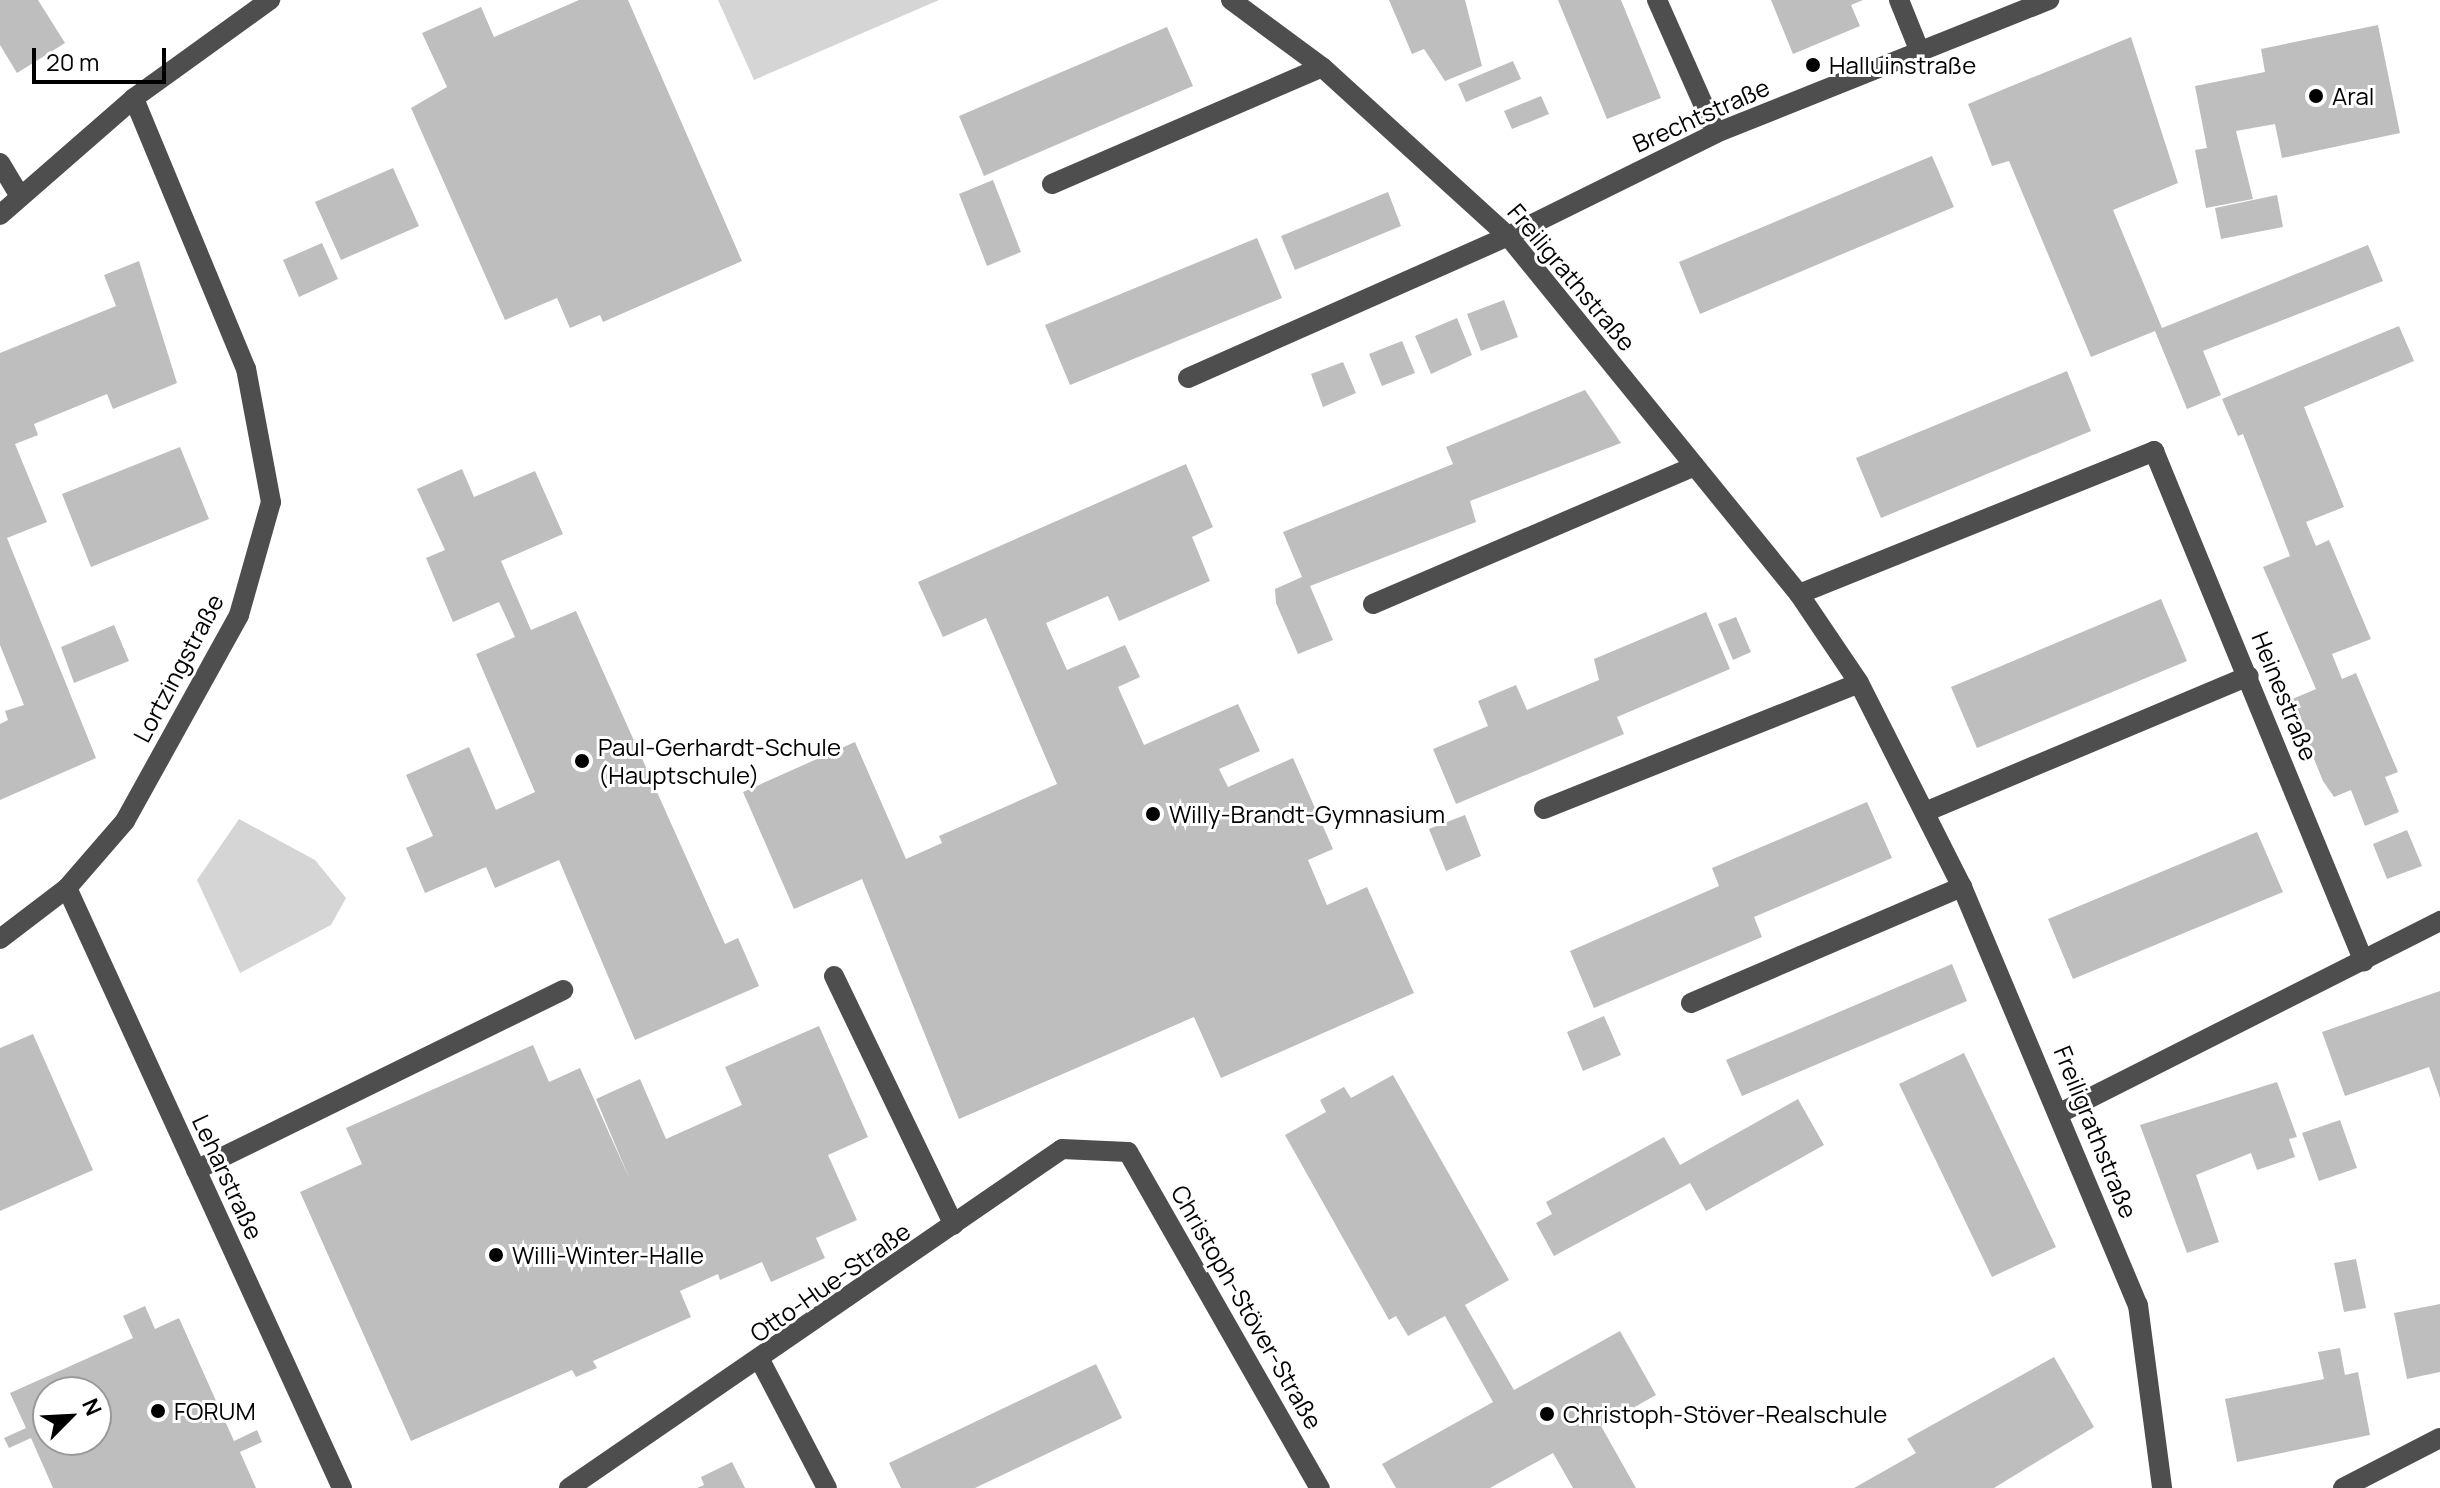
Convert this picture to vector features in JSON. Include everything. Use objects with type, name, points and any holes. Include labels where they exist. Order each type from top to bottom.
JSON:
[{"type":"street","points":[[0,215],[18,193],[134,98],[270,0]]},
{"type":"street","name":"Freiligrathstraße","points":[[1231,0],[1322,67],[1508,236],[1799,594],[1859,683],[1962,887],[2062,1112],[2138,1305],[2162,1488]]},
{"type":"street","points":[[1657,0],[1716,133]]},
{"type":"street","points":[[1899,0],[1920,52]]},
{"type":"street","name":"Brechtstraße","points":[[1188,378],[1508,236],[1716,133],[2049,0]]},
{"type":"street","points":[[1052,184],[1322,67]]},
{"type":"street","name":"Lortzingstraße","points":[[0,939],[67,888],[125,821],[239,615],[271,502],[246,369],[134,98]]},
{"type":"street","points":[[0,163],[18,193]]},
{"type":"street","name":"Heinestraße","points":[[1799,594],[2154,451],[2364,962]]},
{"type":"street","points":[[1373,604],[1695,466]]},
{"type":"street","points":[[1925,812],[2249,676]]},
{"type":"street","points":[[1544,809],[1859,683]]},
{"type":"street","points":[[1691,1003],[1962,887]]},
{"type":"street","name":"Leharstraße","points":[[67,888],[342,1488]]},
{"type":"street","points":[[2062,1112],[2440,921]]},
{"type":"street","points":[[834,976],[954,1225]]},
{"type":"street","points":[[196,1170],[563,990]]},
{"type":"street","name":"Otto-Hue-Straße","points":[[569,1488],[761,1362],[1062,1149],[1128,1152]]},
{"type":"street","name":"Christoph-Stöver-Straße","points":[[1128,1152],[1320,1488]]},
{"type":"street","points":[[761,1362],[827,1488]]},
{"type":"street","points":[[2343,1488],[2440,1438]]},
{"type":"shaded area","points":[[718,0],[939,0],[754,80]]},
{"type":"shaded area","points":[[239,819],[315,860],[346,898],[331,925],[240,973],[197,880]]},
{"type":"building","points":[[0,0],[38,0],[65,43],[17,73],[0,45]]},
{"type":"building","points":[[579,0],[628,0],[742,261],[603,322],[600,315],[570,328],[557,298],[505,320],[411,108],[447,87],[422,33],[481,7],[494,37]]},
{"type":"building","points":[[1389,0],[1465,0],[1482,66],[1445,81],[1424,49],[1412,54]]},
{"type":"building","points":[[1558,0],[1621,0],[1661,98],[1607,119]]},
{"type":"building","points":[[1771,0],[1863,0],[1851,5],[1860,26],[1793,54]]},
{"type":"building","points":[[2378,25],[2400,133],[2282,158],[2275,124],[2236,131],[2253,199],[2206,208],[2195,150],[2207,148],[2195,86],[2265,72],[2261,49]]},
{"type":"building","points":[[1167,27],[1193,86],[984,176],[959,116]]},
{"type":"building","points":[[2131,37],[2178,183],[2113,210],[2162,328],[2368,245],[2383,281],[2203,351],[2221,395],[2187,409],[2155,331],[2091,357],[2009,161],[1992,166],[1968,104]]},
{"type":"building","points":[[1513,61],[1521,79],[1466,102],[1458,84]]},
{"type":"building","points":[[1541,96],[1549,114],[1512,129],[1504,111]]},
{"type":"building","points":[[1932,156],[1954,207],[1700,314],[1679,262]]},
{"type":"building","points":[[393,168],[419,226],[341,260],[315,202]]},
{"type":"building","points":[[993,180],[1021,252],[987,266],[959,194]]},
{"type":"building","points":[[1388,192],[1401,226],[1295,270],[1281,236]]},
{"type":"building","points":[[2277,195],[2283,227],[2221,239],[2215,208]]},
{"type":"building","points":[[1257,238],[1282,298],[1070,385],[1045,325]]},
{"type":"building","points":[[322,243],[338,279],[299,297],[283,260]]},
{"type":"building","points":[[139,261],[177,383],[113,409],[107,394],[34,424],[38,435],[15,444],[47,522],[7,538],[96,758],[0,800],[0,724],[8,720],[5,711],[24,705],[0,645],[0,353],[116,306],[104,275]]},
{"type":"building","points":[[1504,300],[1518,337],[1481,351],[1467,314]]},
{"type":"building","points":[[1457,318],[1472,355],[1431,374],[1415,336]]},
{"type":"building","points":[[2399,326],[2414,361],[2304,407],[2344,507],[2306,522],[2316,546],[2329,540],[2371,639],[2332,654],[2342,679],[2356,673],[2398,772],[2385,777],[2399,812],[2365,826],[2351,790],[2334,797],[2323,781],[2290,700],[2316,689],[2263,567],[2290,556],[2243,434],[2238,436],[2222,399]]},
{"type":"building","points":[[1402,341],[1415,373],[1382,386],[1369,354]]},
{"type":"building","points":[[1343,362],[1356,393],[1323,407],[1311,374]]},
{"type":"building","points":[[2067,371],[2091,431],[1881,518],[1856,458]]},
{"type":"building","points":[[1585,390],[1621,443],[1470,501],[1476,522],[1310,586],[1333,640],[1298,654],[1276,603],[1275,589],[1302,577],[1283,532],[1453,464],[1446,447]]},
{"type":"building","points":[[180,447],[209,519],[91,567],[62,494]]},
{"type":"building","name":"Willy-Brandt-Gymnasium","points":[[1186,464],[1213,527],[1192,537],[1210,581],[1119,621],[1108,596],[1046,623],[1067,670],[1125,645],[1140,677],[1118,687],[1144,745],[1238,704],[1260,751],[1219,769],[1228,787],[1293,758],[1333,849],[1308,860],[1327,905],[1367,887],[1414,993],[1221,1078],[1194,1017],[959,1119],[862,879],[794,909],[743,792],[855,742],[906,859],[942,843],[939,836],[1057,784],[986,618],[943,637],[918,582]]},
{"type":"building","name":"Paul-Gerhardt-Schule (Hauptschule)","points":[[462,469],[474,497],[535,471],[563,534],[501,561],[531,630],[576,611],[725,944],[738,938],[759,986],[635,1040],[559,860],[495,888],[486,867],[425,893],[406,848],[433,836],[406,775],[469,747],[496,810],[535,792],[476,654],[515,637],[499,602],[453,622],[426,558],[445,550],[417,489]]},
{"type":"building","points":[[2161,599],[2187,661],[1977,748],[1951,687]]},
{"type":"building","points":[[1706,612],[1730,669],[1617,717],[1624,734],[1456,804],[1433,749],[1488,726],[1478,701],[1516,685],[1527,710],[1599,680],[1594,659]]},
{"type":"building","points":[[1736,617],[1751,652],[1733,660],[1718,624]]},
{"type":"building","points":[[114,625],[129,661],[74,683],[61,647]]},
{"type":"building","points":[[1867,802],[1892,858],[1754,917],[1762,937],[1594,1008],[1570,951],[1719,886],[1712,868]]},
{"type":"building","points":[[1465,815],[1481,856],[1446,871],[1429,829]]},
{"type":"building","points":[[2407,830],[2422,866],[2387,879],[2373,844]]},
{"type":"building","points":[[2257,832],[2283,892],[2073,979],[2048,919]]},
{"type":"building","points":[[1952,964],[1967,1001],[1742,1096],[1726,1060]]},
{"type":"building","points":[[2440,991],[2440,1098],[2429,1067],[2345,1096],[2322,1032]]},
{"type":"building","points":[[1604,1016],[1621,1055],[1583,1071],[1567,1032]]},
{"type":"building","name":"Willi-Winter-Halle","points":[[819,1026],[868,1137],[828,1155],[857,1220],[816,1238],[825,1258],[771,1282],[762,1262],[720,1280],[718,1274],[680,1291],[691,1317],[593,1361],[597,1368],[576,1377],[572,1370],[411,1441],[300,1192],[362,1164],[346,1128],[533,1045],[549,1082],[580,1068],[630,1180],[596,1099],[640,1079],[666,1139],[742,1105],[725,1067]]},
{"type":"building","points":[[33,1034],[93,1170],[0,1211],[0,1048]]},
{"type":"building","points":[[1964,1053],[2056,1247],[1992,1277],[1899,1084]]},
{"type":"building","points":[[1393,1075],[1509,1280],[1465,1305],[1514,1390],[1620,1331],[1656,1395],[1601,1426],[1636,1488],[1573,1488],[1553,1453],[1490,1488],[1396,1488],[1382,1464],[1493,1402],[1445,1316],[1408,1336],[1396,1316],[1389,1320],[1285,1135],[1326,1112],[1320,1100],[1344,1087],[1351,1098]]},
{"type":"building","points":[[2277,1082],[2297,1137],[2289,1139],[2295,1157],[2257,1170],[2251,1153],[2196,1175],[2219,1242],[2187,1253],[2140,1125]]},
{"type":"building","points":[[1798,1099],[1824,1145],[1706,1211],[1690,1183],[1554,1256],[1536,1223],[1552,1214],[1546,1202],[1664,1137],[1680,1165]]},
{"type":"building","points":[[2340,1120],[2357,1168],[2319,1181],[2302,1133]]},
{"type":"building","points":[[2356,1259],[2366,1308],[2344,1312],[2334,1263]]},
{"type":"building","points":[[2440,1304],[2440,1372],[2407,1379],[2394,1313]]},
{"type":"building","name":"FORUM","points":[[145,1306],[155,1329],[179,1318],[234,1441],[257,1430],[262,1442],[240,1452],[256,1488],[53,1488],[39,1456],[112,1456],[112,1376],[48,1376],[133,1338],[123,1316]]},
{"type":"building","points":[[2340,1348],[2345,1375],[2358,1372],[2370,1435],[2237,1462],[2225,1399],[2324,1379],[2318,1352]]},
{"type":"building","name":"Christoph-Stöver-Realschule","points":[[2054,1357],[2094,1427],[1994,1488],[1854,1488],[1916,1453],[1907,1439]]},
{"type":"building","points":[[1096,1364],[1122,1418],[975,1488],[901,1488],[889,1463]]},
{"type":"building","name":"FORUM","points":[[32,1383],[32,1440],[31,1438],[9,1448],[4,1438],[26,1428],[10,1393]]},
{"type":"building","points":[[732,1462],[745,1488],[697,1488],[704,1485],[701,1477]]},
{"type":"place","name":"Halluinstraße","points":[[1813,65]]},
{"type":"place","name":"Aral","points":[[2316,96]]},
{"type":"place","name":"Paul-Gerhardt-Schule (Hauptschule)","points":[[582,761]]},
{"type":"place","name":"Willy-Brandt-Gymnasium","points":[[1153,814]]},
{"type":"place","name":"Willi-Winter-Halle","points":[[496,1255]]},
{"type":"place","name":"FORUM","points":[[158,1411]]},
{"type":"place","name":"Christoph-Stöver-Realschule","points":[[1547,1414]]}]
